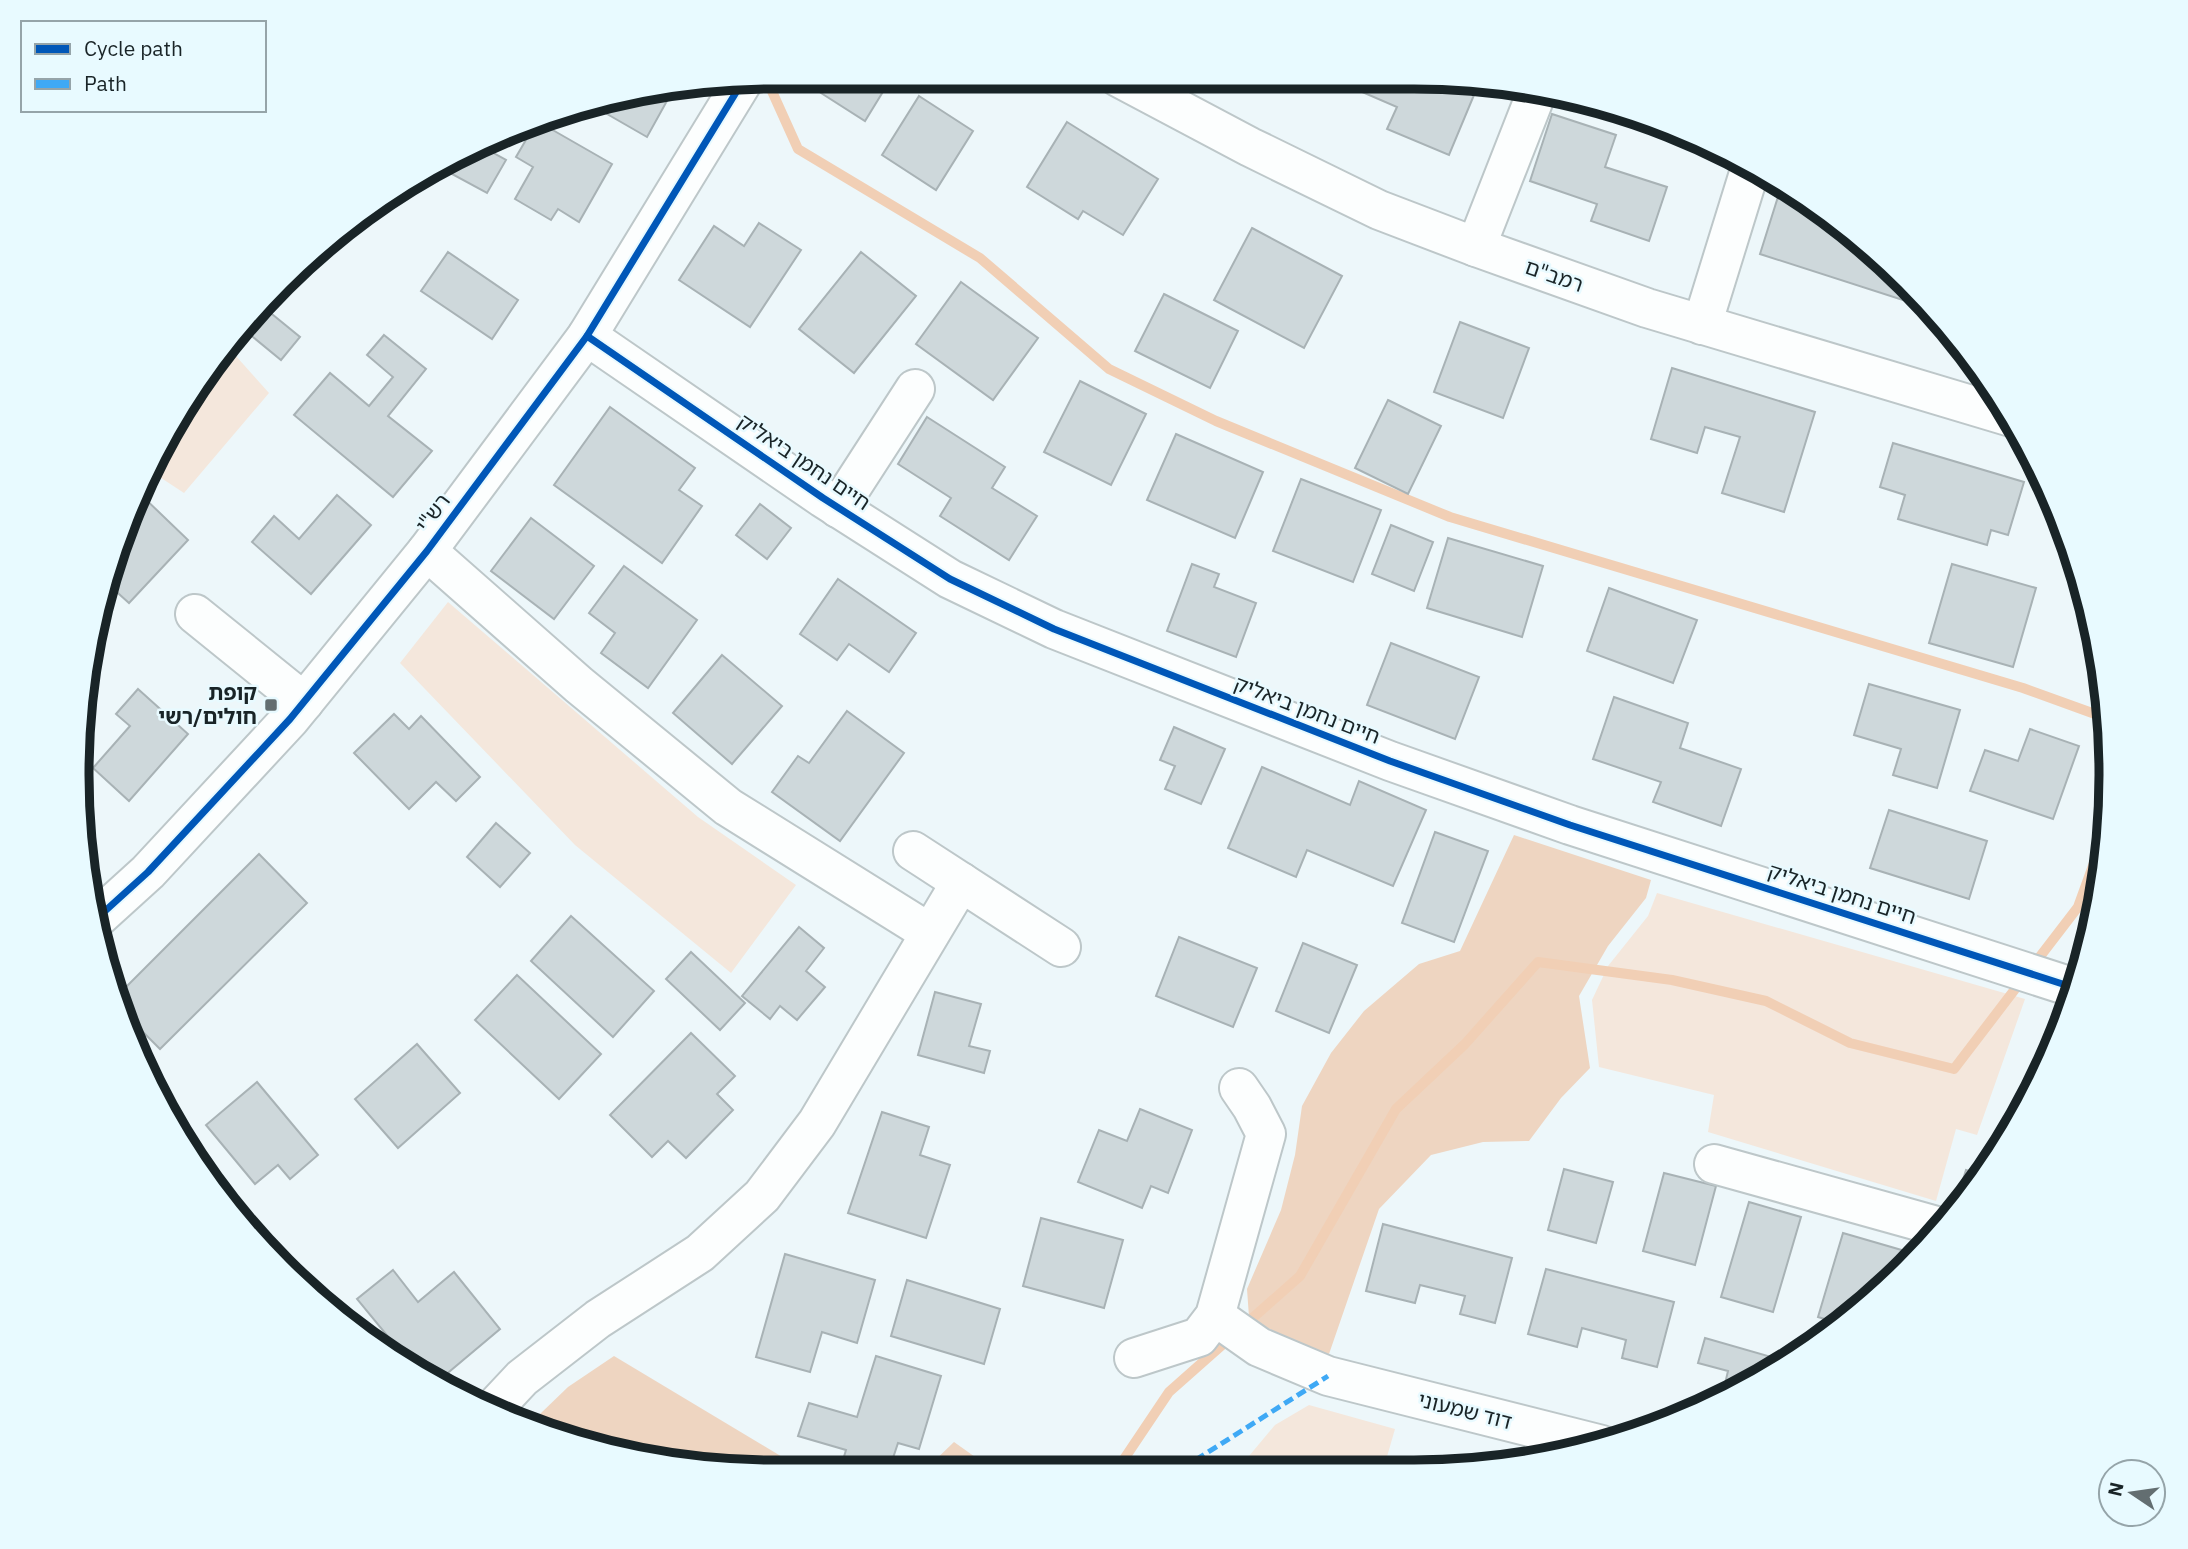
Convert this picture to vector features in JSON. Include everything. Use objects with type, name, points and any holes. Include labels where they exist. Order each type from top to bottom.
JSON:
[{"type":"street","name":"רמב\"ם","points":[[1141,89],[1250,147],[1379,210],[1476,247],[1647,309],[1994,412]]},
{"type":"street","name":"רש\"י","points":[[103,913],[148,872],[304,702],[427,551],[587,336],[737,91]]},
{"type":"street","points":[[1476,247],[1534,100]]},
{"type":"street","points":[[1702,325],[1748,177]]},
{"type":"street","name":"חיים נחמן ביאליק","points":[[587,336],[838,508],[950,579],[1054,629],[1365,751],[1570,825],[2065,985]]},
{"type":"street","points":[[838,508],[915,389]]},
{"type":"street","points":[[427,551],[579,685],[728,807],[930,933]]},
{"type":"street","points":[[195,614],[304,702]]},
{"type":"street","points":[[913,852],[1061,947]]},
{"type":"street","points":[[499,1402],[522,1378],[598,1319],[700,1253],[762,1196],[817,1123],[961,882]]},
{"type":"street","points":[[1134,1358],[1199,1337],[1215,1316],[1266,1134],[1239,1088]]},
{"type":"street","points":[[1714,1164],[1930,1224]]},
{"type":"street","name":"דוד שמעוני","points":[[1215,1316],[1259,1347],[1328,1376],[1579,1439]]},
{"type":"shaded area","points":[[234,354],[269,393],[184,493],[158,476],[181,432]]},
{"type":"shaded area","points":[[448,602],[698,817],[796,885],[731,973],[575,845],[400,663]]},
{"type":"shaded area","points":[[1514,835],[1651,880],[1646,898],[1608,946],[1579,996],[1590,1068],[1561,1098],[1529,1141],[1483,1142],[1431,1155],[1379,1209],[1329,1354],[1303,1348],[1249,1317],[1247,1289],[1281,1210],[1295,1155],[1302,1106],[1331,1053],[1364,1011],[1419,964],[1460,951]]},
{"type":"shaded area","points":[[1657,893],[2025,999],[1977,1135],[1956,1129],[1936,1201],[1708,1132],[1714,1095],[1599,1067],[1592,1000],[1608,966],[1648,916]]},
{"type":"shaded area","points":[[614,1356],[787,1460],[730,1458],[641,1447],[546,1420],[540,1414],[568,1387]]},
{"type":"shaded area","points":[[1309,1405],[1395,1429],[1386,1460],[1246,1460],[1275,1425]]},
{"type":"shaded area","points":[[954,1442],[979,1460],[935,1460]]},
{"type":"building","points":[[824,89],[885,89],[865,121],[821,93]]},
{"type":"building","points":[[1355,89],[1475,93],[1449,155],[1387,129],[1397,107]]},
{"type":"building","points":[[919,96],[973,131],[936,190],[882,155]]},
{"type":"building","points":[[669,98],[647,137],[603,112]]},
{"type":"building","points":[[1552,114],[1616,135],[1605,167],[1667,187],[1649,241],[1591,221],[1597,204],[1530,181]]},
{"type":"building","points":[[1067,122],[1158,179],[1123,235],[1083,211],[1078,219],[1027,187]]},
{"type":"building","points":[[549,128],[612,164],[579,222],[558,209],[551,220],[515,199],[533,167],[516,157],[529,135]]},
{"type":"building","points":[[490,151],[506,160],[487,193],[448,172]]},
{"type":"building","points":[[1778,195],[1831,231],[1907,299],[1906,301],[1760,254]]},
{"type":"building","points":[[759,223],[801,250],[750,327],[679,280],[714,226],[744,246]]},
{"type":"building","points":[[1252,228],[1342,276],[1304,348],[1214,300]]},
{"type":"building","points":[[448,252],[518,300],[492,339],[421,291]]},
{"type":"building","points":[[861,252],[916,296],[854,373],[799,329]]},
{"type":"building","points":[[961,282],[1038,338],[993,400],[916,344]]},
{"type":"building","points":[[1164,294],[1238,331],[1210,388],[1135,351]]},
{"type":"building","points":[[269,312],[300,337],[281,360],[250,334]]},
{"type":"building","points":[[1460,322],[1529,348],[1503,418],[1434,392]]},
{"type":"building","points":[[384,335],[426,369],[388,416],[432,451],[393,497],[294,415],[330,373],[369,406],[393,377],[367,355]]},
{"type":"building","points":[[1672,368],[1815,412],[1784,512],[1722,493],[1740,437],[1705,427],[1697,453],[1651,439]]},
{"type":"building","points":[[1080,381],[1146,414],[1111,485],[1044,452]]},
{"type":"building","points":[[1388,400],[1441,426],[1408,494],[1355,468]]},
{"type":"building","points":[[610,407],[695,468],[679,490],[702,506],[662,563],[554,485]]},
{"type":"building","points":[[927,417],[1005,467],[992,488],[1037,516],[1009,560],[940,516],[951,498],[898,464]]},
{"type":"building","points":[[1176,434],[1263,472],[1235,538],[1147,500]]},
{"type":"building","points":[[1893,443],[2024,482],[2008,535],[1991,530],[1987,545],[1898,519],[1905,495],[1880,487]]},
{"type":"building","points":[[1301,479],[1381,510],[1353,582],[1273,551]]},
{"type":"building","points":[[337,495],[371,525],[311,594],[252,542],[274,516],[299,539]]},
{"type":"building","points":[[146,500],[188,540],[129,603],[115,590]]},
{"type":"building","points":[[760,504],[791,528],[767,559],[736,535]]},
{"type":"building","points":[[531,518],[594,566],[554,619],[491,571]]},
{"type":"building","points":[[1391,525],[1433,542],[1414,591],[1372,574]]},
{"type":"building","points":[[1448,538],[1543,566],[1522,637],[1427,608]]},
{"type":"building","points":[[1192,564],[1219,574],[1214,587],[1256,603],[1236,657],[1167,631]]},
{"type":"building","points":[[1952,564],[2036,588],[2013,667],[1929,643]]},
{"type":"building","points":[[624,566],[697,620],[648,688],[601,653],[615,633],[589,613]]},
{"type":"building","points":[[838,579],[916,633],[889,672],[849,644],[837,660],[800,634]]},
{"type":"building","points":[[1609,588],[1697,620],[1673,683],[1587,651]]},
{"type":"building","points":[[1391,643],[1479,677],[1455,739],[1367,705]]},
{"type":"building","points":[[722,655],[782,706],[732,764],[673,713]]},
{"type":"building","points":[[1869,684],[1960,710],[1937,788],[1893,775],[1901,749],[1854,735]]},
{"type":"building","points":[[138,689],[188,734],[129,801],[93,768],[130,726],[116,714]]},
{"type":"building","points":[[1614,697],[1688,723],[1680,748],[1741,769],[1721,826],[1653,802],[1661,782],[1593,759]]},
{"type":"building","points":[[847,711],[904,753],[840,841],[772,792],[798,756],[809,763]]},
{"type":"building","points":[[394,714],[409,729],[421,716],[480,777],[456,801],[436,782],[409,809],[354,753]]},
{"type":"building","points":[[1174,727],[1225,749],[1201,804],[1165,789],[1175,766],[1160,760]]},
{"type":"building","points":[[2030,729],[2079,746],[2053,819],[1970,791],[1985,750],[2018,761]]},
{"type":"building","points":[[1262,767],[1350,805],[1359,781],[1426,810],[1393,886],[1307,850],[1296,877],[1228,848]]},
{"type":"building","points":[[1889,810],[1987,841],[1969,899],[1870,868]]},
{"type":"building","points":[[496,823],[530,853],[500,887],[467,857]]},
{"type":"building","points":[[1435,832],[1488,851],[1454,942],[1402,923]]},
{"type":"building","points":[[259,854],[307,903],[160,1049],[137,1026],[124,989]]},
{"type":"building","points":[[571,916],[654,991],[613,1037],[531,961]]},
{"type":"building","points":[[799,927],[824,948],[806,971],[825,987],[797,1020],[780,1006],[770,1019],[742,996]]},
{"type":"building","points":[[1179,937],[1257,968],[1233,1027],[1156,996]]},
{"type":"building","points":[[1303,943],[1357,965],[1329,1033],[1276,1011]]},
{"type":"building","points":[[691,952],[745,1003],[720,1030],[666,979]]},
{"type":"building","points":[[517,975],[601,1054],[559,1099],[475,1020]]},
{"type":"building","points":[[935,992],[981,1004],[969,1046],[990,1051],[984,1073],[918,1055]]},
{"type":"building","points":[[691,1033],[735,1076],[717,1094],[733,1110],[686,1158],[668,1141],[652,1157],[610,1115]]},
{"type":"building","points":[[417,1044],[460,1093],[398,1148],[355,1099]]},
{"type":"building","points":[[257,1082],[318,1155],[290,1179],[278,1165],[255,1184],[206,1125]]},
{"type":"building","points":[[1140,1109],[1192,1130],[1168,1193],[1151,1186],[1142,1208],[1078,1182],[1099,1130],[1127,1141]]},
{"type":"building","points":[[882,1112],[929,1127],[920,1155],[950,1165],[926,1238],[848,1213]]},
{"type":"building","points":[[1564,1169],[1613,1182],[1596,1243],[1548,1230]]},
{"type":"building","points":[[1966,1170],[1971,1172],[1961,1187]]},
{"type":"building","points":[[1664,1173],[1716,1186],[1695,1265],[1643,1251]]},
{"type":"building","points":[[1749,1202],[1801,1217],[1773,1312],[1721,1297]]},
{"type":"building","points":[[1041,1218],[1123,1240],[1104,1308],[1023,1286]]},
{"type":"building","points":[[1383,1224],[1512,1258],[1495,1323],[1460,1314],[1465,1296],[1420,1285],[1415,1303],[1366,1291]]},
{"type":"building","points":[[1843,1233],[1905,1251],[1831,1318],[1828,1320],[1818,1317]]},
{"type":"building","points":[[785,1254],[875,1280],[857,1343],[822,1332],[810,1372],[756,1357]]},
{"type":"building","points":[[1546,1269],[1674,1302],[1657,1367],[1622,1358],[1626,1340],[1582,1328],[1577,1347],[1528,1334]]},
{"type":"building","points":[[393,1270],[418,1302],[454,1272],[500,1329],[445,1375],[394,1344],[357,1299]]},
{"type":"building","points":[[907,1280],[1000,1309],[984,1364],[891,1336]]},
{"type":"building","points":[[1705,1338],[1773,1357],[1725,1385],[1728,1371],[1698,1363]]},
{"type":"building","points":[[876,1356],[941,1376],[919,1449],[898,1443],[892,1460],[843,1460],[846,1450],[798,1436],[809,1403],[857,1417]]},
{"type":"waterway","points":[[771,89],[798,149],[980,258],[1109,369],[1216,421],[1450,517],[2023,688],[2096,714]]},
{"type":"waterway","points":[[2032,967],[2078,907],[2093,867]]},
{"type":"waterway","points":[[1123,1460],[1169,1392],[1300,1276],[1396,1109],[1465,1044],[1538,962],[1672,980],[1766,1001],[1850,1043],[1954,1069],[2022,980]]},
{"type":"marked path","points":[[1196,1460],[1328,1376]]},
{"type":"cycle path","points":[[103,913],[148,872],[290,719],[427,551],[587,336],[737,91]]},
{"type":"cycle path","points":[[587,336],[823,498],[950,579],[1054,629],[1390,761],[1570,825],[2065,985]]},
{"type":"place","name":"קופת חולים/רשי","points":[[271,705]]}]
